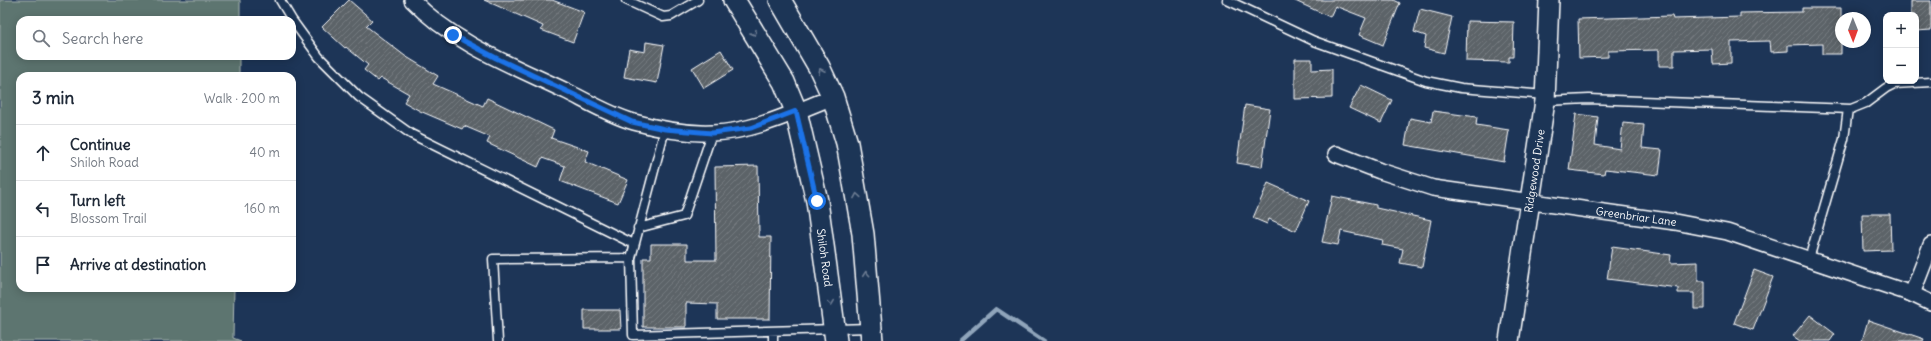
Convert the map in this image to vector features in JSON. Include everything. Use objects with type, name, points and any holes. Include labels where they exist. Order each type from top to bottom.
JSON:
[{"type":"main road","name":"Shiloh Road","points":[[734,0],[784,82],[796,111],[817,201],[835,335]]},
{"type":"main road","points":[[780,0],[819,67],[833,97],[847,144],[862,234],[871,335]]},
{"type":"street","points":[[412,0],[426,14],[453,35],[496,58],[632,122],[665,129],[712,133],[751,128],[833,97]]},
{"type":"street","name":"Ridgewood Drive","points":[[1510,337],[1531,203],[1545,98],[1549,0]]},
{"type":"street","name":"Greenbriar Lane","points":[[1336,154],[1380,171],[1433,188],[1531,203],[1675,222],[1727,232],[1912,294],[1931,303]]},
{"type":"street","points":[[1912,294],[1931,245]]},
{"type":"lane","points":[[280,0],[290,16]]},
{"type":"lane","points":[[626,0],[663,17],[671,16],[698,0]]},
{"type":"lane","points":[[1227,0],[1314,41],[1426,81],[1461,88],[1545,98],[1848,109],[1866,103],[1894,84],[1931,82]]},
{"type":"lane","points":[[296,25],[319,57],[359,97],[411,134],[634,244]]},
{"type":"lane","points":[[1809,259],[1844,139],[1848,109]]},
{"type":"lane","points":[[665,129],[631,258],[633,335],[773,331],[835,335],[871,335]]},
{"type":"lane","points":[[638,228],[684,216],[712,133]]},
{"type":"lane","points":[[498,341],[493,258],[631,258]]},
{"type":"lane","points":[[773,331],[773,341]]},
{"type":"green space","points":[[0,0],[240,0],[240,16],[16,16],[16,60],[239,60],[239,72],[16,72],[16,292],[234,292],[233,338],[241,341],[0,341]]},
{"type":"building","points":[[349,0],[372,20],[366,26],[405,56],[438,76],[433,84],[483,106],[487,98],[554,130],[551,138],[589,151],[585,162],[628,180],[618,203],[560,181],[565,166],[542,158],[538,167],[487,143],[490,137],[464,126],[462,129],[420,111],[404,102],[409,94],[381,78],[378,81],[364,70],[368,65],[346,47],[345,48],[322,27]]},
{"type":"building","points":[[484,0],[552,0],[584,12],[573,42],[541,30],[543,26]]},
{"type":"building","points":[[1293,0],[1394,0],[1400,3],[1383,45],[1359,35],[1366,18],[1335,6],[1330,17]]},
{"type":"building","points":[[1911,1],[1931,1],[1931,30],[1919,31],[1919,12],[1911,12]]},
{"type":"building","points":[[1802,8],[1841,8],[1841,12],[1835,12],[1835,48],[1841,48],[1841,54],[1822,54],[1822,44],[1788,45],[1788,51],[1771,52],[1770,41],[1731,42],[1731,63],[1713,64],[1712,49],[1674,50],[1674,66],[1659,66],[1659,50],[1608,51],[1608,57],[1579,58],[1578,19],[1672,16],[1673,19],[1740,17],[1740,13],[1802,12]]},
{"type":"building","points":[[1420,9],[1452,17],[1444,53],[1424,48],[1426,36],[1414,32]]},
{"type":"building","points":[[1467,21],[1514,22],[1513,57],[1509,57],[1509,62],[1466,61]]},
{"type":"building","points":[[646,42],[664,45],[657,83],[624,77],[629,49],[645,52]]},
{"type":"building","points":[[721,50],[733,70],[704,88],[692,68]]},
{"type":"building","points":[[1295,59],[1312,59],[1312,70],[1332,69],[1332,98],[1295,99]]},
{"type":"building","points":[[1361,85],[1392,100],[1381,123],[1349,108]]},
{"type":"building","points":[[1245,105],[1270,109],[1262,167],[1237,163]]},
{"type":"building","points":[[1433,111],[1477,117],[1476,125],[1509,130],[1504,162],[1405,145],[1410,118],[1431,122]]},
{"type":"building","points":[[1576,114],[1598,117],[1595,145],[1620,149],[1623,123],[1644,125],[1642,148],[1662,150],[1659,175],[1605,169],[1604,174],[1569,170]]},
{"type":"building","points":[[758,166],[759,237],[771,237],[770,319],[717,319],[717,304],[686,303],[686,327],[643,327],[643,258],[651,258],[651,244],[687,244],[687,260],[716,260],[715,167]]},
{"type":"building","points":[[1268,183],[1309,201],[1296,231],[1269,219],[1267,224],[1253,218]]},
{"type":"building","points":[[1332,196],[1376,205],[1376,208],[1431,220],[1422,267],[1400,263],[1403,249],[1382,245],[1383,240],[1341,231],[1338,245],[1322,242]]},
{"type":"building","points":[[1862,214],[1890,214],[1891,250],[1863,251]]},
{"type":"building","points":[[1612,247],[1671,255],[1670,263],[1698,262],[1698,281],[1705,281],[1705,309],[1694,309],[1694,293],[1678,293],[1678,288],[1607,279]]},
{"type":"building","points":[[1754,270],[1773,277],[1753,330],[1734,323]]},
{"type":"building","points":[[584,310],[620,310],[621,329],[584,329]]},
{"type":"building","points":[[1810,315],[1835,334],[1830,341],[1800,341],[1793,336]]},
{"type":"building","points":[[1868,320],[1924,339],[1923,341],[1862,341]]},
{"type":"waterway","points":[[960,341],[996,309],[1044,341]]},
{"type":"route","points":[[453,35],[496,58],[632,122],[670,130],[712,133],[751,128],[796,111],[817,201]]}]
